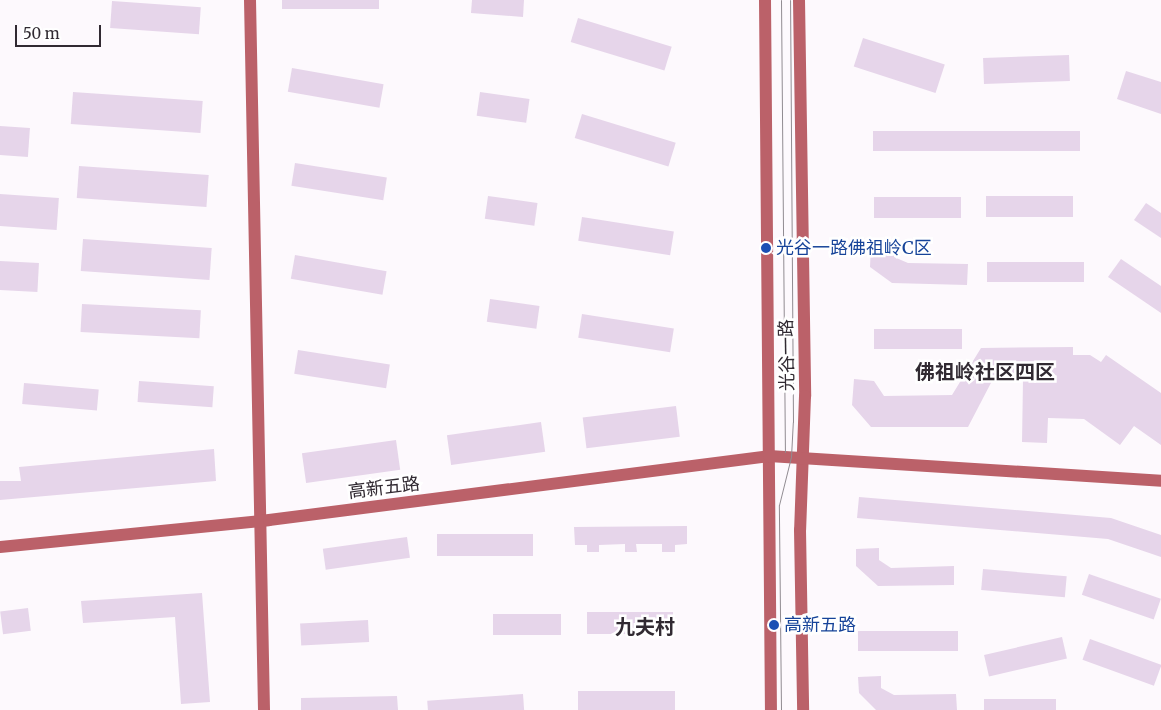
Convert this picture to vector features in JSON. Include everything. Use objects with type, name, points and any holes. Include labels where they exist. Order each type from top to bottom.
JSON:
[{"type":"main road","points":[[250,0],[265,520],[273,710]]},
{"type":"main road","points":[[258,0],[265,520],[264,710]]},
{"type":"main road","name":"光谷一路","points":[[765,0],[771,710]]},
{"type":"main road","name":"光谷一路","points":[[799,0],[803,710]]},
{"type":"main road","name":"高新五路","points":[[0,548],[265,520],[769,456],[1161,481]]},
{"type":"building","points":[[282,0],[379,0],[379,9],[282,9]]},
{"type":"building","points":[[472,0],[524,0],[523,17],[471,13]]},
{"type":"building","points":[[112,1],[201,7],[199,34],[110,28]]},
{"type":"building","points":[[578,18],[672,47],[664,71],[571,42]]},
{"type":"building","points":[[863,38],[945,65],[936,93],[854,67]]},
{"type":"building","points":[[1069,55],[1070,81],[984,84],[983,58]]},
{"type":"building","points":[[292,68],[384,84],[379,108],[288,92]]},
{"type":"building","points":[[1126,71],[1161,82],[1161,114],[1117,99]]},
{"type":"building","points":[[73,92],[203,101],[200,133],[71,124]]},
{"type":"building","points":[[480,92],[530,99],[526,123],[477,116]]},
{"type":"building","points":[[582,114],[676,143],[668,167],[575,138]]},
{"type":"building","points":[[0,126],[30,128],[28,157],[0,155]]},
{"type":"building","points":[[873,131],[1080,131],[1080,151],[873,151]]},
{"type":"building","points":[[295,163],[387,178],[383,200],[291,186]]},
{"type":"building","points":[[79,166],[209,175],[206,207],[77,198]]},
{"type":"building","points":[[0,194],[59,198],[57,230],[0,226]]},
{"type":"building","points":[[488,196],[538,203],[534,226],[485,219]]},
{"type":"building","points":[[986,196],[1073,196],[1073,217],[986,217]]},
{"type":"building","points":[[874,197],[961,197],[961,218],[874,218]]},
{"type":"building","points":[[1146,203],[1161,213],[1161,238],[1134,220]]},
{"type":"building","points":[[582,217],[674,232],[670,255],[578,241]]},
{"type":"building","points":[[83,239],[212,248],[209,280],[81,271]]},
{"type":"building","points":[[871,245],[895,246],[894,257],[908,263],[968,264],[967,285],[892,283],[870,267]]},
{"type":"building","points":[[295,255],[387,271],[382,295],[291,279]]},
{"type":"building","points":[[1121,259],[1161,286],[1161,313],[1108,277]]},
{"type":"building","points":[[0,261],[39,263],[37,292],[0,290]]},
{"type":"building","points":[[987,262],[1084,262],[1084,282],[987,282]]},
{"type":"building","points":[[490,299],[540,306],[536,329],[487,322]]},
{"type":"building","points":[[82,304],[201,310],[199,338],[81,332]]},
{"type":"building","points":[[582,314],[674,329],[670,352],[578,338]]},
{"type":"building","points":[[874,329],[962,329],[962,349],[874,349]]},
{"type":"building","points":[[1073,347],[1073,355],[1090,355],[1101,362],[1106,355],[1161,393],[1161,445],[1134,426],[1120,445],[1084,419],[1048,418],[1047,443],[1022,442],[1023,380],[993,379],[968,427],[871,427],[852,405],[854,379],[874,381],[884,396],[952,395],[981,348]]},
{"type":"building","points":[[298,350],[390,365],[386,388],[294,374]]},
{"type":"building","points":[[139,381],[214,386],[212,407],[138,402]]},
{"type":"building","points":[[24,383],[99,390],[97,410],[22,404]]},
{"type":"building","points":[[676,406],[680,437],[586,448],[583,417]]},
{"type":"building","points":[[541,422],[545,452],[451,465],[447,435]]},
{"type":"building","points":[[396,440],[400,470],[306,483],[302,453]]},
{"type":"building","points":[[214,449],[216,481],[0,500],[0,481],[21,481],[19,467]]},
{"type":"building","points":[[859,497],[1111,518],[1161,535],[1161,557],[1108,539],[857,518]]},
{"type":"building","points":[[687,526],[687,544],[675,545],[675,552],[662,552],[662,544],[636,544],[637,552],[625,552],[625,544],[599,545],[599,552],[587,552],[587,545],[575,545],[574,527]]},
{"type":"building","points":[[437,534],[533,534],[533,556],[437,556]]},
{"type":"building","points":[[407,537],[410,558],[326,570],[323,549]]},
{"type":"building","points":[[879,548],[879,560],[891,568],[954,566],[954,585],[878,586],[856,566],[856,549]]},
{"type":"building","points":[[983,569],[1067,576],[1065,597],[981,590]]},
{"type":"building","points":[[1089,574],[1161,599],[1154,620],[1082,595]]},
{"type":"building","points":[[202,593],[210,702],[181,704],[175,617],[83,623],[81,601]]},
{"type":"building","points":[[28,608],[31,631],[3,634],[0,611]]},
{"type":"building","points":[[587,612],[673,612],[673,634],[587,634]]},
{"type":"building","points":[[493,614],[561,614],[561,635],[493,635]]},
{"type":"building","points":[[368,620],[369,642],[301,646],[300,624]]},
{"type":"building","points":[[858,631],[958,631],[958,651],[858,651]]},
{"type":"building","points":[[1062,637],[1067,658],[989,676],[984,655]]},
{"type":"building","points":[[1090,639],[1161,665],[1154,686],[1082,660]]},
{"type":"building","points":[[881,676],[881,688],[894,695],[956,694],[957,710],[876,710],[859,693],[858,677]]},
{"type":"building","points":[[578,691],[675,691],[675,710],[578,710]]},
{"type":"building","points":[[523,694],[524,710],[428,710],[427,701]]},
{"type":"building","points":[[397,696],[398,710],[301,710],[301,698]]},
{"type":"building","points":[[984,699],[1056,699],[1056,710],[984,710]]},
{"type":"tram line","points":[[781,0],[785,452]]},
{"type":"tram line","points":[[781,710],[779,505],[791,457],[793,422],[790,0]]},
{"type":"place","name":"光谷一路佛祖岭C区","points":[[766,248]]},
{"type":"place","name":"高新五路","points":[[774,625]]},
{"type":"district","name":"佛祖岭社区四区","points":[[985,371]]},
{"type":"district","name":"九夫村","points":[[645,626]]}]
